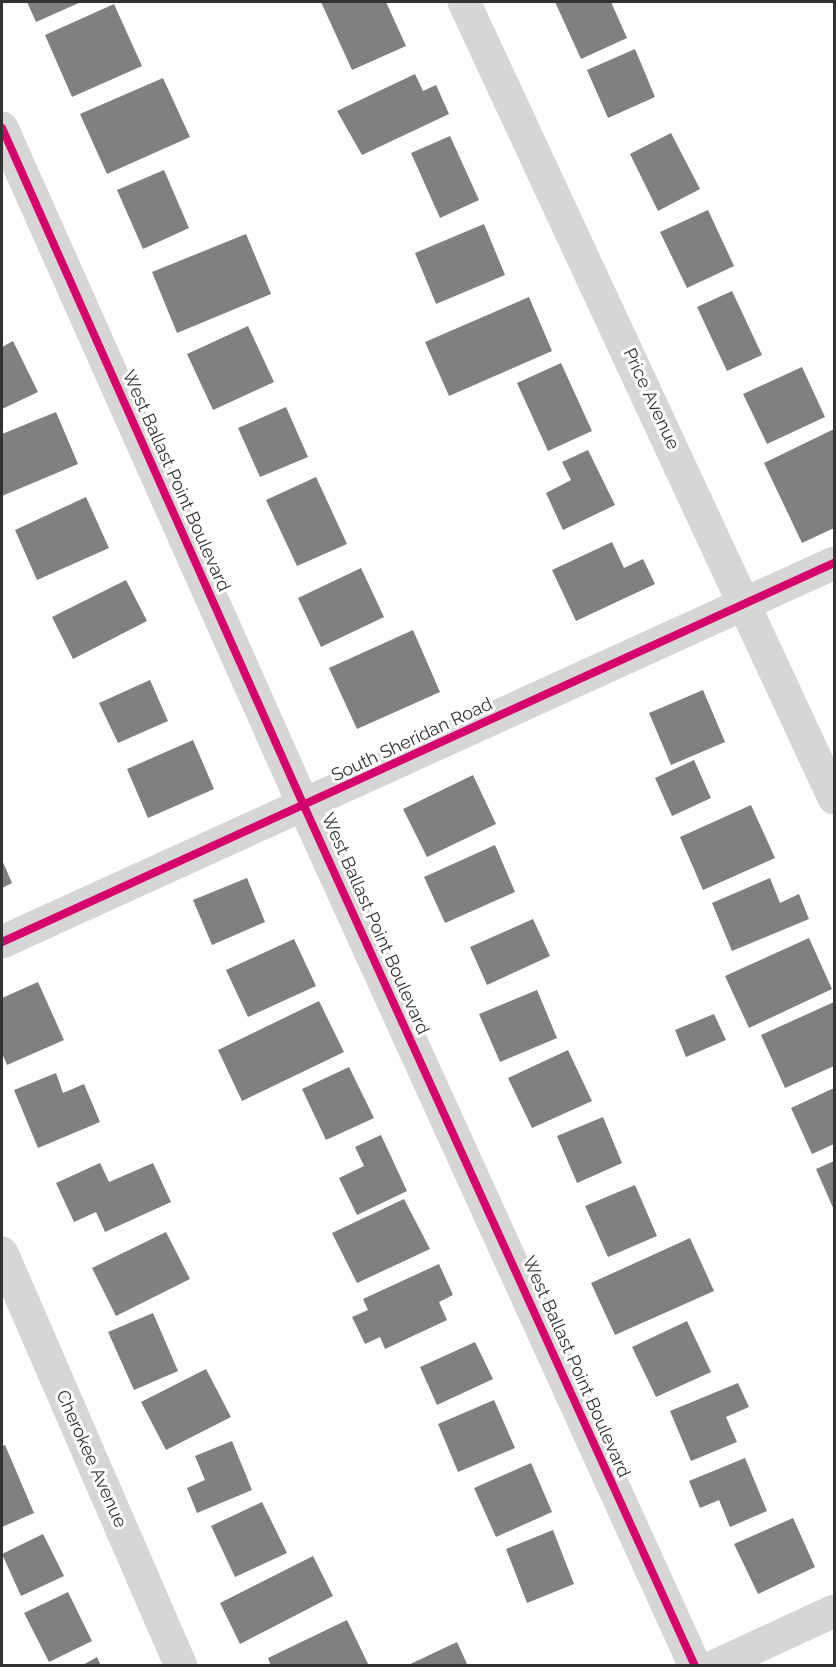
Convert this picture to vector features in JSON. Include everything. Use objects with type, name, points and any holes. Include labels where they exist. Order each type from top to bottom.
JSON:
[{"type":"street","name":"Price Avenue","points":[[464,2],[746,603],[834,798]]},
{"type":"street","name":"West Ballast Point Boulevard","points":[[2,128],[304,806],[695,1665]]},
{"type":"street","name":"South Sheridan Road","points":[[2,942],[834,563]]},
{"type":"street","name":"Cherokee Avenue","points":[[2,1253],[181,1665]]},
{"type":"street","points":[[716,1665],[834,1611]]},
{"type":"building","points":[[27,2],[81,2],[36,22]]},
{"type":"building","points":[[321,2],[386,2],[406,46],[352,70]]},
{"type":"building","points":[[555,2],[611,2],[627,38],[581,59]]},
{"type":"building","points":[[114,4],[142,66],[72,97],[45,35]]},
{"type":"building","points":[[635,49],[655,97],[608,118],[587,70]]},
{"type":"building","points":[[415,74],[423,91],[436,85],[449,114],[362,155],[337,111]]},
{"type":"building","points":[[163,78],[190,137],[107,174],[80,114]]},
{"type":"building","points":[[671,133],[700,189],[658,211],[630,154]]},
{"type":"building","points":[[450,136],[479,200],[440,218],[411,153]]},
{"type":"building","points":[[164,170],[189,228],[143,249],[117,190]]},
{"type":"building","points":[[708,210],[734,266],[687,288],[660,232]]},
{"type":"building","points":[[484,224],[505,275],[436,304],[415,253]]},
{"type":"building","points":[[246,234],[271,294],[177,333],[152,272]]},
{"type":"building","points":[[732,291],[762,355],[727,371],[697,307]]},
{"type":"building","points":[[529,297],[552,351],[449,396],[425,342]]},
{"type":"building","points":[[248,326],[274,382],[213,410],[187,354]]},
{"type":"building","points":[[13,341],[38,392],[2,409],[2,347]]},
{"type":"building","points":[[561,363],[592,431],[548,451],[517,383]]},
{"type":"building","points":[[802,367],[825,417],[767,444],[743,394]]},
{"type":"building","points":[[286,407],[308,457],[260,477],[238,428]]},
{"type":"building","points":[[56,412],[78,464],[2,496],[2,434]]},
{"type":"building","points":[[834,429],[834,528],[802,543],[764,463]]},
{"type":"building","points":[[588,450],[615,505],[563,530],[546,493],[571,480],[562,462]]},
{"type":"building","points":[[316,477],[347,544],[297,566],[266,500]]},
{"type":"building","points":[[86,497],[109,548],[37,580],[15,530]]},
{"type":"building","points":[[612,542],[624,568],[643,559],[655,584],[576,621],[552,570]]},
{"type":"building","points":[[361,568],[384,617],[321,647],[298,598]]},
{"type":"building","points":[[126,580],[147,621],[73,659],[52,617]]},
{"type":"building","points":[[413,630],[440,692],[357,729],[329,668]]},
{"type":"building","points":[[150,680],[168,721],[118,743],[99,703]]},
{"type":"building","points":[[703,690],[725,742],[671,765],[649,713]]},
{"type":"building","points":[[193,740],[214,789],[148,818],[127,769]]},
{"type":"building","points":[[694,760],[711,798],[672,816],[655,778]]},
{"type":"building","points":[[473,775],[496,824],[427,857],[403,809]]},
{"type":"building","points":[[751,805],[775,858],[703,890],[680,837]]},
{"type":"building","points":[[495,845],[515,892],[445,923],[424,877]]},
{"type":"building","points":[[2,860],[12,883],[2,888]]},
{"type":"building","points":[[247,878],[265,922],[212,945],[193,900]]},
{"type":"building","points":[[770,878],[780,903],[799,894],[809,919],[732,951],[712,903]]},
{"type":"building","points":[[533,919],[550,956],[487,985],[470,947]]},
{"type":"building","points":[[809,938],[832,989],[749,1028],[725,976]]},
{"type":"building","points":[[294,939],[316,986],[248,1017],[226,970]]},
{"type":"building","points":[[38,982],[64,1040],[7,1065],[2,1053],[2,998]]},
{"type":"building","points":[[537,990],[557,1038],[500,1062],[479,1014]]},
{"type":"building","points":[[319,1001],[344,1052],[242,1101],[218,1050]]},
{"type":"building","points":[[834,1002],[834,1066],[785,1088],[761,1035]]},
{"type":"building","points":[[714,1014],[726,1040],[686,1057],[675,1030]]},
{"type":"building","points":[[568,1050],[592,1101],[532,1128],[508,1078]]},
{"type":"building","points":[[349,1067],[374,1118],[326,1140],[302,1089]]},
{"type":"building","points":[[56,1073],[63,1093],[84,1084],[100,1122],[38,1148],[14,1090]]},
{"type":"building","points":[[834,1088],[834,1144],[812,1154],[791,1108]]},
{"type":"building","points":[[603,1117],[622,1163],[577,1183],[557,1136]]},
{"type":"building","points":[[381,1135],[407,1191],[357,1215],[339,1178],[364,1166],[355,1147]]},
{"type":"building","points":[[834,1161],[834,1210],[816,1169]]},
{"type":"building","points":[[100,1163],[109,1182],[153,1163],[171,1202],[105,1232],[96,1212],[74,1222],[56,1183]]},
{"type":"building","points":[[635,1185],[657,1236],[608,1257],[585,1206]]},
{"type":"building","points":[[404,1199],[430,1249],[357,1283],[332,1233]]},
{"type":"building","points":[[166,1232],[190,1279],[116,1316],[92,1268]]},
{"type":"building","points":[[690,1238],[714,1291],[615,1335],[591,1283]]},
{"type":"building","points":[[439,1264],[453,1295],[439,1302],[447,1320],[385,1349],[380,1337],[365,1344],[352,1317],[368,1310],[363,1299]]},
{"type":"building","points":[[153,1313],[178,1371],[134,1390],[108,1332]]},
{"type":"building","points":[[687,1321],[711,1372],[656,1397],[632,1347]]},
{"type":"building","points":[[475,1342],[493,1379],[437,1405],[420,1367]]},
{"type":"building","points":[[206,1369],[231,1417],[166,1450],[141,1402]]},
{"type":"building","points":[[738,1383],[749,1407],[726,1417],[737,1442],[691,1461],[670,1411]]},
{"type":"building","points":[[494,1400],[515,1448],[458,1472],[438,1424]]},
{"type":"building","points":[[232,1441],[252,1490],[197,1513],[187,1488],[205,1480],[195,1456]]},
{"type":"building","points":[[5,1445],[34,1513],[2,1527],[2,1446]]},
{"type":"building","points":[[745,1458],[767,1511],[730,1527],[719,1500],[700,1508],[689,1481]]},
{"type":"building","points":[[531,1463],[552,1512],[496,1537],[474,1488]]},
{"type":"building","points":[[262,1502],[287,1553],[235,1577],[211,1526]]},
{"type":"building","points":[[793,1518],[815,1567],[758,1594],[734,1544]]},
{"type":"building","points":[[553,1530],[574,1584],[527,1603],[506,1549]]},
{"type":"building","points":[[43,1534],[64,1576],[21,1596],[2,1554]]},
{"type":"building","points":[[313,1556],[333,1596],[240,1644],[220,1603]]},
{"type":"building","points":[[68,1592],[92,1641],[49,1662],[24,1613]]},
{"type":"building","points":[[347,1620],[369,1666],[271,1666],[268,1658]]},
{"type":"building","points":[[457,1642],[468,1666],[406,1666]]},
{"type":"building","points":[[97,1657],[101,1666],[81,1666]]},
{"type":"cycle path","points":[[2,128],[304,806],[695,1666]]},
{"type":"cycle path","points":[[2,942],[834,563]]}]
